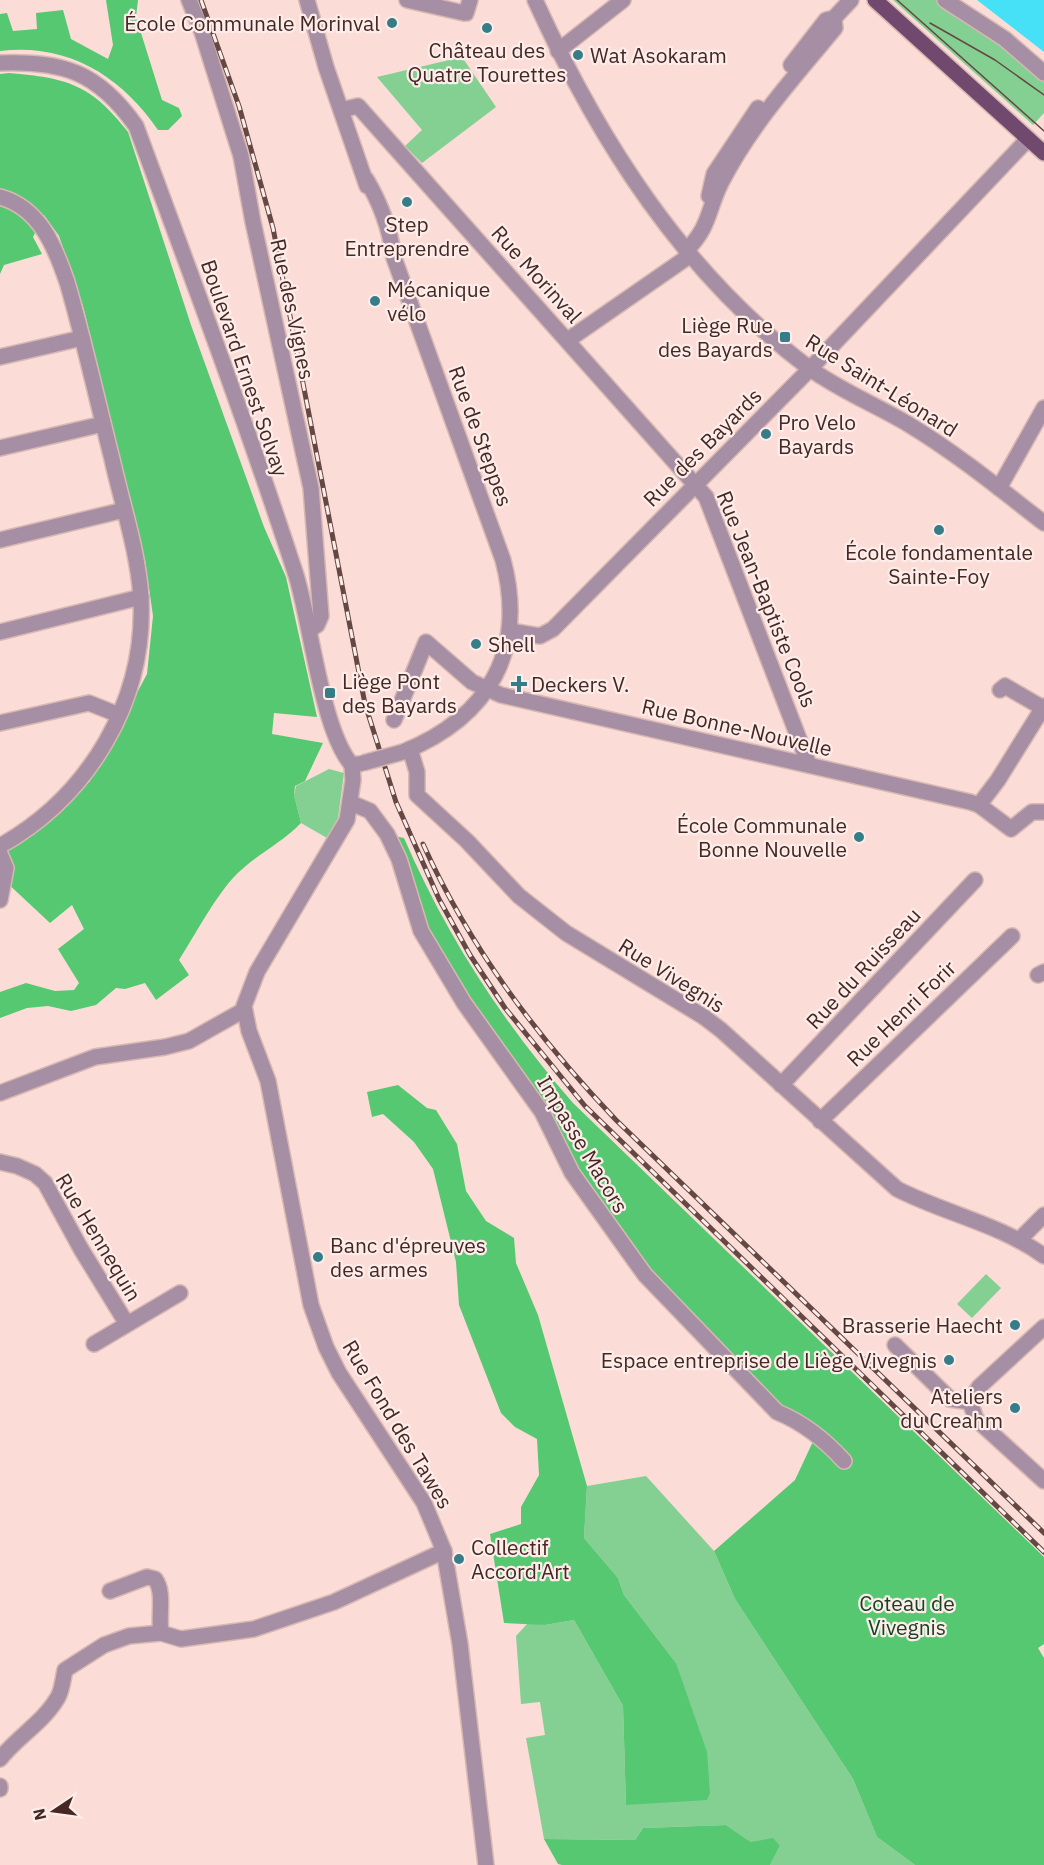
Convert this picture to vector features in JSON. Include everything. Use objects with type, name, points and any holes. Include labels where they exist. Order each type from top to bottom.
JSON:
[{"type":"main road","points":[[875,0],[1044,153]]},
{"type":"street","name":"Rue des Vignes","points":[[189,0],[202,32],[241,156],[253,222],[311,488],[321,616],[317,625],[310,630]]},
{"type":"street","name":"Rue de Steppes","points":[[307,0],[341,110],[366,179],[373,215],[384,244],[394,258],[503,560],[512,603],[510,632]]},
{"type":"street","points":[[408,0],[464,13],[466,13],[470,0]]},
{"type":"street","name":"Rue Saint-Léonard","points":[[534,0],[558,51],[624,168],[688,253],[770,334],[810,369],[909,425],[999,488],[1044,523]]},
{"type":"street","points":[[558,51],[623,0]]},
{"type":"street","points":[[568,340],[688,253],[708,222],[721,184],[772,104],[834,28],[834,18],[851,0]]},
{"type":"street","points":[[945,0],[1005,39],[1044,73]]},
{"type":"street","name":"Boulevard Ernest Solvay","points":[[0,63],[40,62],[72,70],[99,85],[136,126],[241,416],[296,577],[336,741],[358,764]]},
{"type":"street","name":"Rue Morinval","points":[[341,110],[358,106],[695,485]]},
{"type":"street","name":"Rue des Bayards","points":[[510,632],[540,636],[553,629],[810,369],[1028,139]]},
{"type":"street","points":[[0,197],[25,208],[49,238],[67,282],[124,510],[141,597],[138,652],[130,688],[98,756],[75,787],[48,814],[0,846]]},
{"type":"street","points":[[0,357],[82,338]]},
{"type":"street","points":[[999,488],[1042,416]]},
{"type":"street","points":[[0,448],[103,424]]},
{"type":"street","name":"Rue Jean-Baptiste Cools","points":[[695,485],[706,496],[809,765]]},
{"type":"street","points":[[0,540],[124,510]]},
{"type":"street","points":[[0,632],[141,597]]},
{"type":"street","points":[[0,1093],[95,1057],[165,1047],[189,1041],[244,1010],[257,972],[338,839],[347,820],[353,780],[358,764],[406,751],[442,734],[456,723],[486,690],[496,673],[510,632]]},
{"type":"street","points":[[394,720],[426,642],[472,682],[486,690]]},
{"type":"street","points":[[1000,690],[1005,686],[1044,707],[998,780],[979,805],[1011,829],[1032,812],[1044,812]]},
{"type":"street","name":"Rue Bonne-Nouvelle","points":[[486,690],[979,805]]},
{"type":"street","points":[[0,723],[89,703],[119,715]]},
{"type":"street","name":"Rue Vivegnis","points":[[406,751],[417,772],[417,795],[467,841],[519,896],[575,939],[704,1017],[897,1189],[921,1201],[1020,1239],[1044,1256]]},
{"type":"street","name":"Impasse Macors","points":[[351,803],[370,811],[387,834],[399,860],[421,931],[464,1003],[542,1112],[572,1173],[627,1253],[645,1275],[777,1412],[795,1419],[827,1442],[844,1461]]},
{"type":"street","points":[[0,854],[6,868],[0,900]]},
{"type":"street","name":"Rue du Ruisseau","points":[[781,1085],[975,880]]},
{"type":"street","name":"Rue Henri Forir","points":[[820,1120],[1012,936]]},
{"type":"street","name":"Rue Fond des Tawes","points":[[244,1010],[272,1099],[311,1305],[326,1347],[339,1373],[424,1503],[444,1551],[460,1644],[486,1865]]},
{"type":"street","name":"Rue Hennequin","points":[[0,1162],[35,1174],[45,1183],[81,1249],[127,1324]]},
{"type":"street","points":[[1020,1239],[1044,1215]]},
{"type":"street","points":[[94,1344],[180,1293]]},
{"type":"street","points":[[970,1402],[979,1387],[1044,1326]]},
{"type":"street","points":[[895,1345],[950,1399],[970,1402]]},
{"type":"street","points":[[970,1402],[976,1419],[1044,1481]]},
{"type":"street","points":[[0,1759],[11,1745],[46,1714],[59,1695],[65,1670],[104,1645],[129,1636],[161,1634],[182,1639],[254,1629],[334,1602],[444,1551]]},
{"type":"street","points":[[110,1591],[147,1577],[155,1579],[161,1589],[158,1616],[161,1634]]},
{"type":"green space","points":[[106,0],[138,0],[136,17],[162,100],[179,108],[182,116],[168,130],[158,130],[127,94],[110,79],[91,67],[48,52],[0,51],[0,14],[7,13],[13,31],[37,29],[36,13],[63,10],[71,39],[108,59],[113,45]]},
{"type":"green space","points":[[893,0],[936,0],[980,27],[1044,79],[1044,113],[1033,125]]},
{"type":"green space","points":[[462,57],[496,107],[422,163],[405,146],[422,130],[377,77]]},
{"type":"green space","points":[[0,74],[47,78],[76,86],[102,103],[128,132],[191,325],[264,527],[286,577],[317,717],[274,713],[272,734],[323,743],[305,781],[295,786],[294,795],[301,823],[241,870],[226,887],[179,960],[189,975],[156,1000],[145,983],[125,989],[116,988],[96,1005],[71,1011],[48,1006],[27,1008],[0,1018],[0,992],[26,983],[55,991],[74,990],[79,983],[58,949],[84,929],[72,905],[50,923],[4,880],[0,855],[50,822],[90,781],[147,674],[153,616],[145,560],[83,306],[59,236],[44,215],[33,237],[42,254],[4,265],[0,274]]},
{"type":"green space","points":[[329,769],[344,773],[338,818],[327,838],[301,823],[294,795],[296,786]]},
{"type":"green space","name":"Coteau de Vivegnis","points":[[394,836],[404,838],[438,909],[500,1010],[547,1073],[573,1103],[1044,1557],[1044,1644],[1038,1648],[1044,1658],[1044,1865],[915,1865],[877,1837],[853,1779],[735,1599],[714,1551],[795,1480],[816,1435],[777,1412],[646,1266],[608,1216],[426,929]]},
{"type":"green space","points":[[398,1085],[427,1108],[436,1110],[457,1144],[466,1191],[486,1221],[514,1238],[516,1263],[538,1315],[587,1486],[584,1538],[618,1578],[624,1595],[676,1663],[707,1752],[710,1793],[707,1800],[626,1805],[623,1706],[574,1620],[545,1625],[504,1623],[490,1534],[521,1524],[521,1507],[539,1475],[537,1439],[515,1427],[501,1413],[459,1305],[456,1262],[433,1169],[414,1142],[383,1114],[372,1117],[367,1092]]},
{"type":"green space","points":[[986,1274],[1001,1288],[972,1318],[957,1304]]},
{"type":"green space","points":[[646,1476],[714,1551],[735,1599],[853,1779],[877,1837],[915,1865],[770,1865],[780,1846],[751,1842],[726,1825],[643,1828],[635,1840],[544,1839],[526,1738],[545,1735],[540,1702],[521,1704],[516,1636],[528,1623],[545,1625],[574,1620],[623,1706],[626,1805],[676,1663],[624,1595],[618,1578],[584,1538],[587,1486]]},
{"type":"green space","points":[[726,1825],[751,1842],[773,1838],[780,1846],[770,1865],[562,1865],[558,1864],[544,1839],[635,1840],[643,1828]]},
{"type":"water","points":[[977,0],[1044,0],[1044,52]]},
{"type":"tram line","points":[[897,0],[1044,131]]},
{"type":"tram line","points":[[930,23],[995,60],[1044,95]]},
{"type":"railway","points":[[201,0],[239,106],[273,228],[365,704],[396,802],[439,899],[470,955],[505,1008],[585,1106],[1044,1552]]},
{"type":"railway","points":[[423,844],[462,919],[484,955],[533,1024],[587,1089],[616,1120],[1044,1533]]},
{"type":"place","name":"École Communale Morinval","points":[[392,23]]},
{"type":"place","name":"Château des Quatre Tourettes","points":[[487,28]]},
{"type":"place","name":"Wat Asokaram","points":[[578,55]]},
{"type":"place","name":"Step Entreprendre","points":[[407,202]]},
{"type":"place","name":"Mécanique vélo","points":[[375,301]]},
{"type":"place","name":"Liège Rue des Bayards","points":[[785,337]]},
{"type":"place","name":"Pro Velo Bayards","points":[[766,434]]},
{"type":"place","name":"École fondamentale Sainte-Foy","points":[[939,530]]},
{"type":"place","name":"Shell","points":[[476,644]]},
{"type":"place","name":"Deckers V.","points":[[519,684]]},
{"type":"place","name":"Liège Pont des Bayards","points":[[330,693]]},
{"type":"place","name":"École Communale Bonne Nouvelle","points":[[859,837]]},
{"type":"place","name":"Banc d'épreuves des armes","points":[[318,1257]]},
{"type":"place","name":"Brasserie Haecht","points":[[1015,1325]]},
{"type":"place","name":"Espace entreprise de Liège Vivegnis","points":[[949,1360]]},
{"type":"place","name":"Ateliers du Creahm","points":[[1015,1408]]},
{"type":"place","name":"Collectif Accord'Art","points":[[459,1559]]}]
